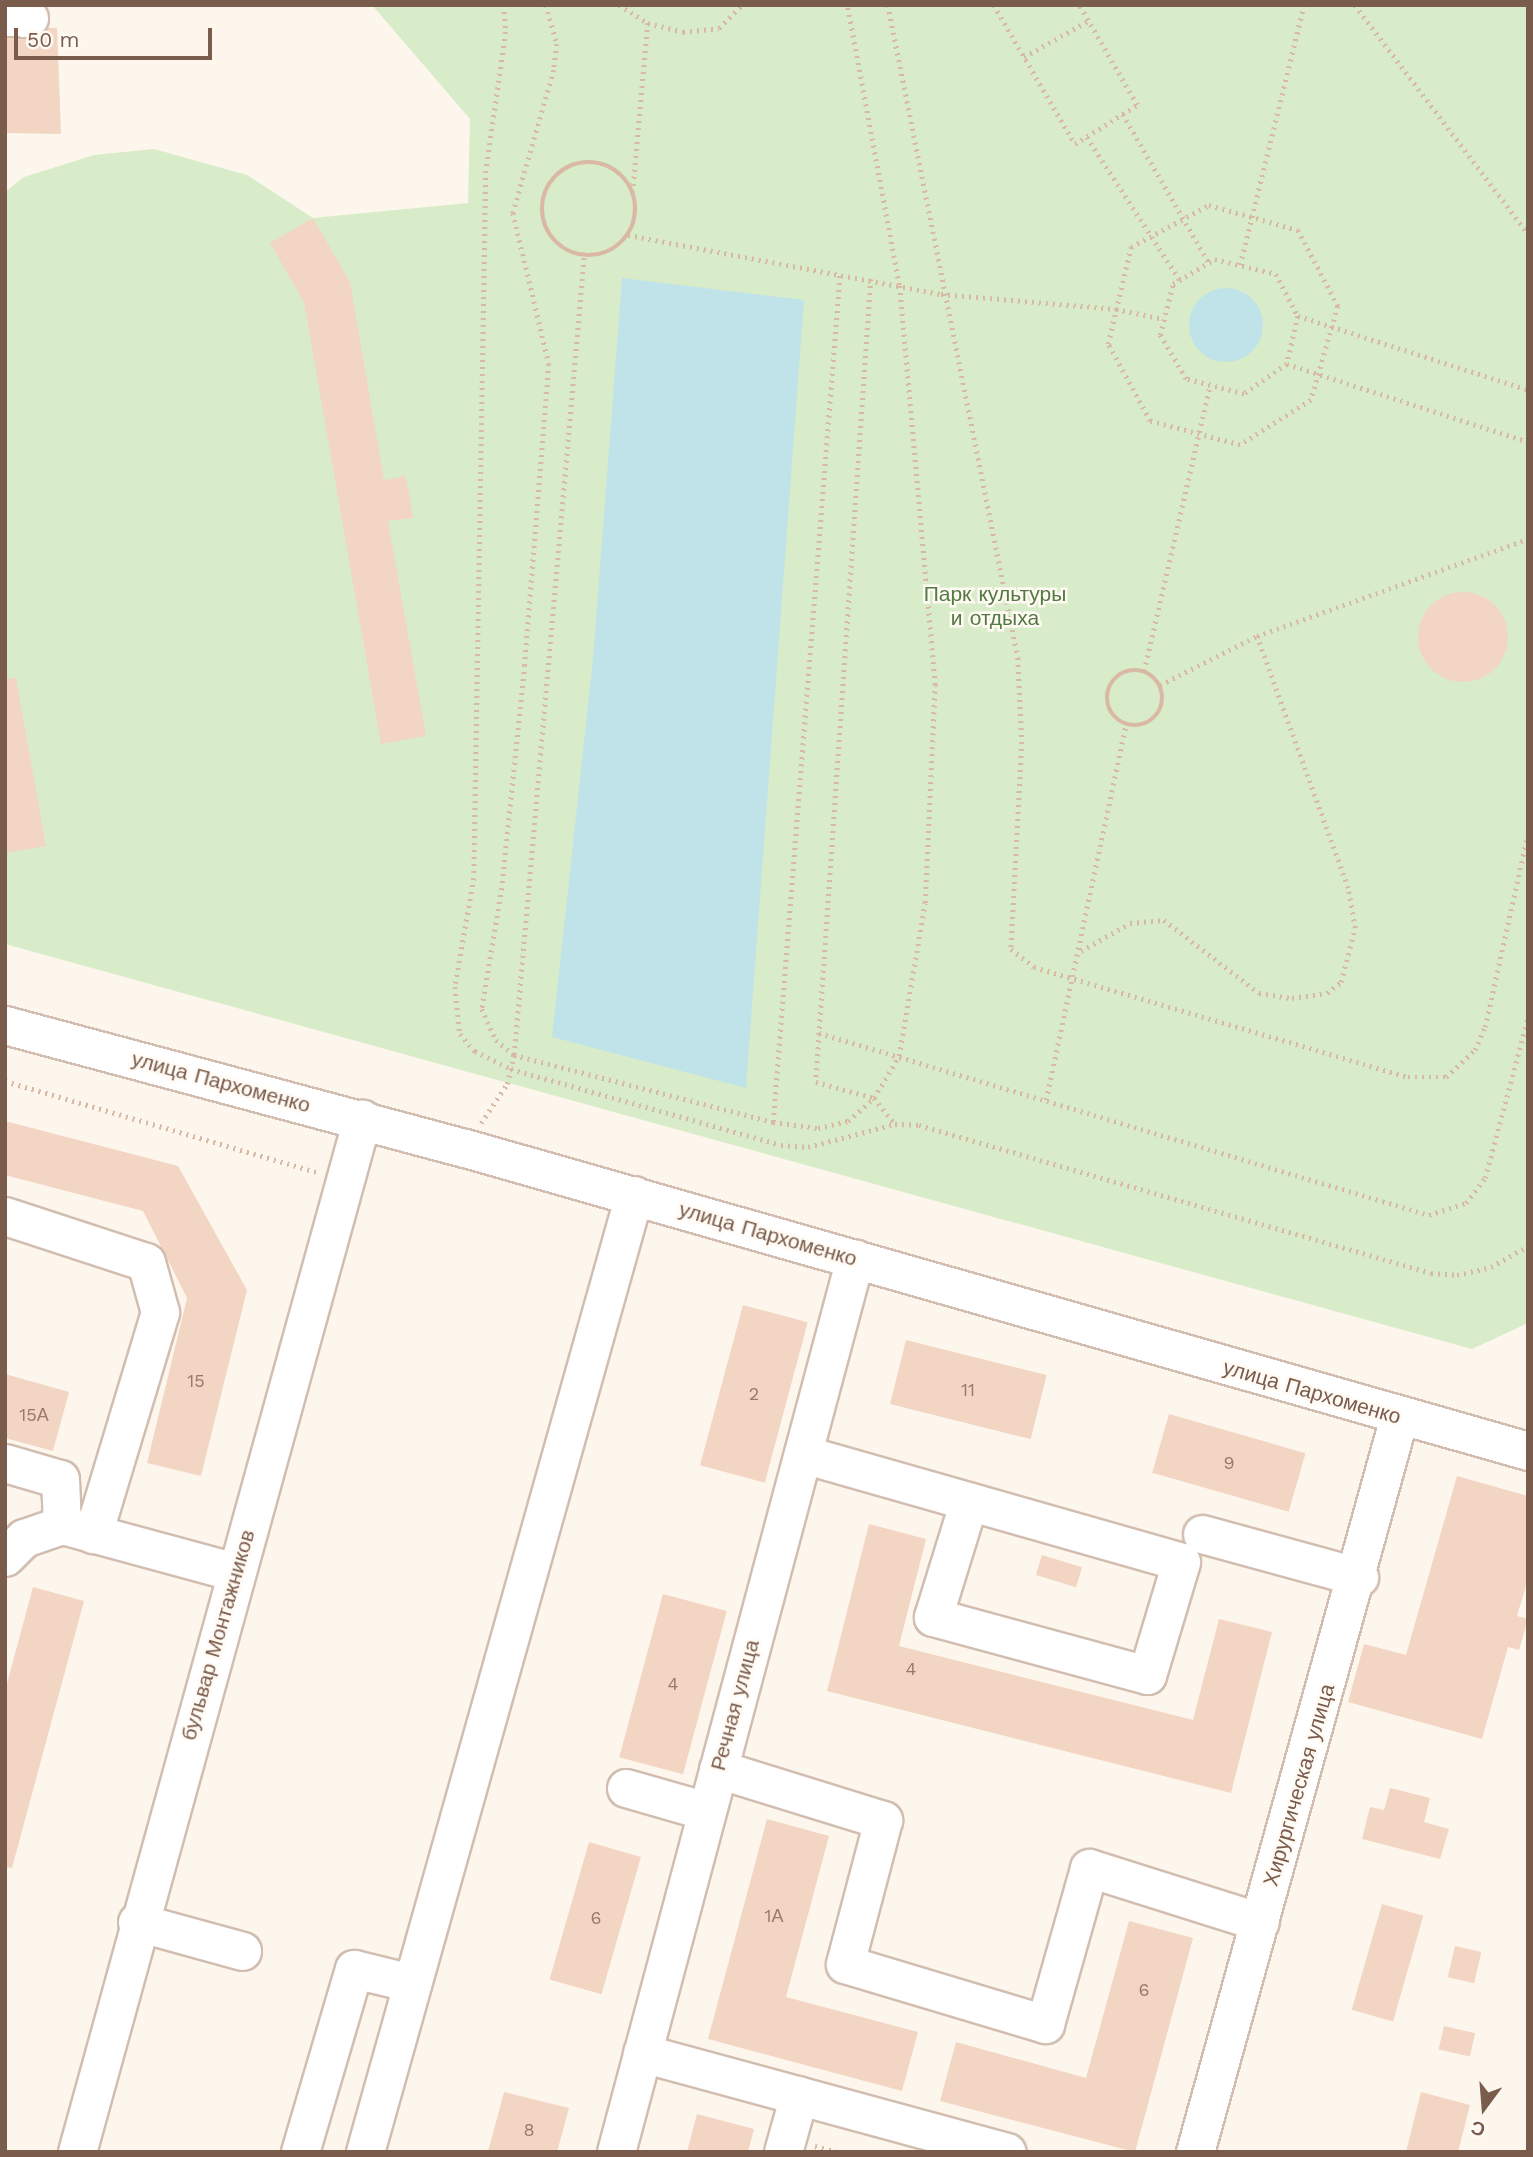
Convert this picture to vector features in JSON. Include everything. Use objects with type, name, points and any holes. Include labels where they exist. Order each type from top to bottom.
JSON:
[{"type":"street","name":"улица Пархоменко","points":[[5,1025],[465,1147],[1399,1417],[1528,1451]]},
{"type":"street","name":"бульвар Монтажников","points":[[77,2152],[137,1922],[362,1119]]},
{"type":"street","points":[[365,2152],[634,1195]]},
{"type":"street","points":[[5,1216],[146,1262],[160,1312],[78,1529]]},
{"type":"street","name":"Речная улица","points":[[616,2152],[855,1258]]},
{"type":"street","name":"Хирургическая улица","points":[[1195,2152],[1359,1577],[1399,1417]]},
{"type":"street","points":[[803,1454],[969,1501],[1181,1562],[1147,1675],[933,1618],[969,1501]]},
{"type":"street","points":[[5,1463],[60,1479],[78,1529]]},
{"type":"street","points":[[5,1557],[24,1538],[78,1529],[235,1572]]},
{"type":"street","points":[[1202,1534],[1359,1577]]},
{"type":"street","points":[[718,1769],[883,1820],[845,1964],[1045,2024],[1089,1868],[1260,1922]]},
{"type":"street","points":[[626,1788],[706,1811]]},
{"type":"street","points":[[137,1922],[242,1951]]},
{"type":"street","points":[[300,2152],[354,1969],[412,1983]]},
{"type":"street","points":[[642,2053],[1007,2152]]},
{"type":"street","points":[[783,2152],[799,2095]]},
{"type":"path","points":[[504,5],[506,32],[485,201],[474,878],[455,1012],[460,1034],[475,1051],[511,1069],[781,1145],[808,1147],[895,1124],[919,1125],[1431,1273],[1457,1275],[1491,1267],[1528,1246]]},
{"type":"path","points":[[546,5],[557,44],[554,70],[513,214],[549,364],[522,693],[482,1009],[496,1040],[514,1055],[773,1122],[818,1128],[848,1121],[874,1098],[899,1056],[925,903],[935,685],[899,285],[847,5]]},
{"type":"path","points":[[619,5],[648,23],[683,32],[719,28],[742,5]]},
{"type":"path","points":[[888,5],[942,294],[1018,659],[1022,754],[1008,939],[1018,958],[1034,967],[1408,1077],[1446,1077],[1470,1057],[1485,1027],[1528,833]]},
{"type":"path","points":[[994,5],[1075,145],[1137,105],[1079,5]]},
{"type":"path","points":[[1240,265],[1304,5]]},
{"type":"path","points":[[1355,5],[1528,234]]},
{"type":"path","points":[[1024,57],[1088,20]]},
{"type":"path","points":[[633,192],[620,174],[591,162],[575,164],[549,183],[542,198],[546,230],[555,243],[584,257],[613,251],[628,235],[636,214],[633,192],[648,23]]},
{"type":"path","points":[[1123,114],[1209,263]]},
{"type":"path","points":[[1087,137],[1153,234],[1180,280]]},
{"type":"path","points":[[1209,205],[1251,216],[1298,230],[1338,306],[1311,400],[1240,445],[1150,421],[1108,344],[1131,247],[1184,216],[1209,205]]},
{"type":"path","points":[[628,235],[840,272],[942,294],[1116,309],[1164,319]]},
{"type":"path","points":[[465,1147],[507,1084],[514,1055],[584,257]]},
{"type":"path","points":[[1215,259],[1240,265],[1276,274],[1298,316],[1287,364],[1244,394],[1186,379],[1160,335],[1173,284],[1215,259]]},
{"type":"path","points":[[773,1122],[840,272]]},
{"type":"path","points":[[872,279],[816,1082],[874,1098],[895,1124]]},
{"type":"path","points":[[1298,316],[1528,390]]},
{"type":"path","points":[[1287,364],[1528,442]]},
{"type":"path","points":[[1144,671],[1210,386]]},
{"type":"path","points":[[1160,685],[1257,636],[1528,539]]},
{"type":"path","points":[[1081,951],[1130,923],[1164,920],[1259,993],[1292,998],[1327,993],[1341,982],[1356,928],[1348,888],[1257,636]]},
{"type":"path","points":[[1144,671],[1160,685],[1162,707],[1156,716],[1126,724],[1110,710],[1108,689],[1122,672],[1144,671]]},
{"type":"path","points":[[1046,1100],[1081,951],[1126,724]]},
{"type":"path","points":[[820,1032],[1429,1215],[1466,1203],[1485,1178],[1528,1017]]},
{"type":"path","points":[[5,1081],[345,1181]]},
{"type":"green space","name":"Парк культуры и отдыха","points":[[372,5],[1528,5],[1528,1323],[1472,1349],[5,944],[5,192],[24,177],[94,155],[154,149],[247,175],[313,218],[468,203],[470,119]]},
{"type":"water","points":[[622,278],[804,300],[746,1088],[552,1037],[593,659]]},
{"type":"water","points":[[1219,288],[1233,288],[1247,294],[1257,304],[1263,325],[1257,346],[1247,356],[1233,362],[1219,362],[1205,356],[1195,346],[1189,332],[1189,318],[1195,304],[1205,294]]},
{"type":"building","points":[[47,28],[57,28],[61,134],[5,133],[5,38],[38,37]]},
{"type":"building","points":[[313,218],[350,282],[384,480],[406,476],[413,518],[388,521],[426,736],[381,744],[304,302],[270,243]]},
{"type":"building","points":[[1463,592],[1480,595],[1495,605],[1505,620],[1508,637],[1505,654],[1495,669],[1480,679],[1463,682],[1446,679],[1431,669],[1421,654],[1418,637],[1421,620],[1431,605],[1446,595]]},
{"type":"building","points":[[16,678],[46,846],[5,853],[5,679]]},
{"type":"building","points":[[5,1121],[178,1166],[247,1290],[201,1476],[147,1463],[187,1298],[143,1211],[5,1175]]},
{"type":"building","points":[[743,1305],[808,1322],[765,1483],[700,1465]]},
{"type":"building","points":[[906,1340],[1047,1375],[1031,1439],[890,1404]]},
{"type":"building","points":[[5,1374],[69,1392],[53,1451],[5,1438]]},
{"type":"building","points":[[1169,1414],[1305,1453],[1289,1512],[1152,1473]]},
{"type":"building","points":[[1457,1476],[1528,1496],[1528,1579],[1517,1616],[1528,1619],[1519,1650],[1508,1647],[1482,1739],[1348,1702],[1364,1644],[1406,1655]]},
{"type":"building","points":[[869,1524],[926,1539],[899,1646],[1193,1720],[1219,1619],[1272,1632],[1231,1793],[827,1691]]},
{"type":"building","points":[[1042,1555],[1082,1567],[1076,1587],[1036,1575]]},
{"type":"building","points":[[33,1587],[84,1601],[12,1868],[5,1867],[5,1691]]},
{"type":"building","points":[[663,1594],[727,1611],[683,1774],[619,1757]]},
{"type":"building","points":[[1390,1788],[1430,1798],[1424,1822],[1449,1829],[1440,1859],[1362,1839],[1370,1807],[1384,1810]]},
{"type":"building","points":[[767,1819],[829,1836],[786,1997],[918,2032],[902,2091],[708,2039]]},
{"type":"building","points":[[589,1842],[641,1857],[601,1994],[550,1979]]},
{"type":"building","points":[[1382,1904],[1423,1916],[1393,2022],[1352,2010]]},
{"type":"building","points":[[1129,1921],[1193,1938],[1135,2152],[940,2101],[956,2042],[1086,2078]]},
{"type":"building","points":[[1455,1946],[1481,1952],[1474,1983],[1448,1977]]},
{"type":"building","points":[[1444,2026],[1475,2033],[1470,2057],[1439,2049]]},
{"type":"building","points":[[504,2092],[569,2108],[557,2152],[488,2152]]},
{"type":"building","points":[[1421,2092],[1470,2105],[1458,2152],[1406,2152]]},
{"type":"building","points":[[697,2114],[754,2129],[748,2152],[687,2152]]}]
